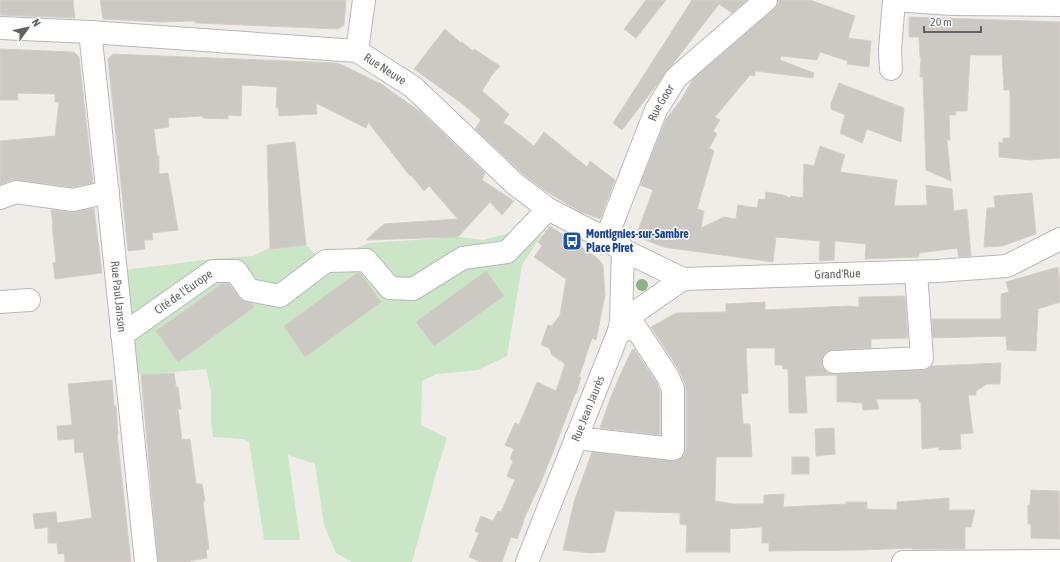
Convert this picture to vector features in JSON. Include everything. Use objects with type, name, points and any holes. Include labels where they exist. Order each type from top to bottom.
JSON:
[{"type":"street","points":[[357,51],[364,0]]},
{"type":"street","name":"Rue Goor","points":[[615,244],[656,110],[676,78],[766,0]]},
{"type":"street","points":[[890,69],[894,0],[952,4],[1060,5]]},
{"type":"street","name":"Rue Neuve","points":[[0,28],[90,32],[357,51],[413,88],[515,184],[548,209],[683,279]]},
{"type":"street","name":"Rue Paul Janson","points":[[90,32],[146,562]]},
{"type":"street","points":[[0,198],[16,192],[73,200],[108,192]]},
{"type":"street","name":"Cité de l'Europe","points":[[122,335],[213,271],[236,271],[249,290],[280,296],[326,261],[366,260],[390,288],[413,289],[463,258],[507,252],[548,209]]},
{"type":"street","name":"Grand'Rue","points":[[683,279],[916,272],[1007,266],[1060,239]]},
{"type":"street","name":"Rue Jean Jaurès","points":[[527,562],[620,326],[615,244]]},
{"type":"street","points":[[834,362],[922,358],[916,272]]},
{"type":"street","points":[[620,326],[683,279]]},
{"type":"street","points":[[0,302],[29,300]]},
{"type":"street","points":[[576,438],[673,449],[673,389],[668,377],[636,328],[620,326]]},
{"type":"street","points":[[903,562],[1060,560]]},
{"type":"green space","points":[[528,220],[551,220],[522,265],[507,356],[478,370],[437,374],[422,381],[421,425],[447,438],[412,562],[352,562],[336,553],[324,525],[315,464],[288,455],[300,540],[264,540],[249,442],[243,439],[213,437],[211,422],[211,392],[206,369],[141,375],[135,372],[125,270],[212,259],[253,256],[273,246],[306,245],[317,256],[343,252],[369,243],[459,237],[483,240],[506,234]]},
{"type":"building","points":[[0,0],[73,0],[75,18],[0,15]]},
{"type":"building","points":[[100,0],[346,0],[344,25],[338,29],[195,23],[195,21],[159,22],[103,19]]},
{"type":"building","points":[[646,0],[666,0],[636,38],[624,29]]},
{"type":"building","points":[[692,0],[747,0],[732,13],[719,4],[622,130],[613,123]]},
{"type":"building","points":[[778,0],[810,0],[855,16],[848,38],[871,41],[869,67],[847,64],[848,61],[820,52],[817,60],[781,56],[780,60],[814,73],[813,78],[755,71],[755,76],[750,75],[715,117],[720,120],[713,131],[717,134],[709,148],[714,151],[697,209],[704,211],[701,228],[724,217],[736,219],[738,205],[757,208],[759,199],[765,200],[766,192],[783,195],[790,198],[791,196],[803,198],[804,164],[814,166],[820,146],[845,155],[840,172],[897,180],[894,206],[927,205],[926,185],[952,189],[954,211],[967,209],[971,256],[959,257],[957,248],[919,253],[919,257],[865,259],[866,244],[835,241],[834,260],[819,261],[820,241],[776,237],[773,262],[663,247],[636,236],[653,190],[640,185],[666,119],[681,100],[693,79],[774,9],[778,4]]},
{"type":"building","points":[[909,17],[1060,22],[1060,158],[1029,160],[999,157],[999,142],[1003,143],[1003,138],[1010,138],[1010,90],[1004,90],[1002,55],[970,55],[967,111],[955,111],[956,115],[949,115],[950,140],[947,140],[951,181],[926,170],[923,77],[920,77],[921,57],[919,37],[909,37]]},
{"type":"building","points":[[445,29],[461,43],[462,42],[473,51],[474,49],[500,66],[492,75],[482,91],[509,114],[503,123],[534,146],[544,132],[587,167],[590,161],[615,180],[600,219],[579,211],[541,188],[523,174],[475,129],[481,120],[460,102],[414,69]]},
{"type":"building","points":[[0,49],[74,52],[79,57],[93,183],[72,187],[12,180],[0,185],[0,141],[55,136],[59,102],[55,102],[55,94],[18,93],[18,100],[0,100]]},
{"type":"building","points":[[113,54],[338,63],[381,84],[422,113],[485,173],[482,180],[514,201],[502,215],[490,202],[458,237],[366,240],[384,224],[458,219],[429,186],[424,191],[411,175],[410,176],[368,122],[366,128],[316,103],[317,114],[279,116],[278,107],[276,108],[277,87],[242,85],[241,116],[228,115],[228,119],[203,118],[203,116],[168,118],[169,127],[154,129],[157,156],[159,156],[159,174],[168,173],[178,230],[152,233],[153,240],[144,240],[145,249],[128,251],[108,59]]},
{"type":"building","points":[[839,83],[904,108],[901,142],[867,129],[862,143],[840,133],[845,115],[831,109],[831,103]]},
{"type":"building","points":[[295,142],[306,245],[270,249],[267,145]]},
{"type":"building","points":[[1032,193],[1036,234],[1002,246],[984,247],[987,208],[995,208],[994,196]]},
{"type":"building","points":[[94,208],[102,273],[55,279],[53,263],[56,262],[51,210],[72,212]]},
{"type":"building","points":[[550,226],[596,257],[603,265],[605,295],[596,340],[592,338],[579,377],[581,377],[576,394],[541,482],[523,521],[517,539],[511,537],[502,562],[481,562],[469,557],[479,533],[475,531],[481,516],[493,521],[498,511],[501,512],[515,480],[507,476],[513,461],[510,459],[514,449],[505,445],[515,423],[519,425],[537,382],[556,391],[565,364],[552,355],[549,348],[541,345],[548,325],[552,326],[560,315],[566,279],[534,257],[542,246],[538,242]]},
{"type":"building","points":[[1058,267],[1060,302],[1038,309],[1036,351],[1007,350],[1006,336],[933,338],[932,319],[1001,319],[1001,294],[1009,292],[1006,282]]},
{"type":"building","points":[[486,271],[504,296],[434,346],[416,322]]},
{"type":"building","points":[[357,273],[360,273],[381,302],[305,357],[284,326]]},
{"type":"building","points":[[222,284],[229,284],[239,297],[246,302],[251,303],[254,307],[178,362],[156,331]]},
{"type":"building","points":[[905,296],[908,338],[871,339],[871,348],[828,351],[823,357],[823,368],[828,373],[835,374],[923,370],[928,369],[931,366],[1001,363],[1000,384],[987,384],[976,391],[976,395],[968,395],[973,433],[960,434],[961,449],[939,450],[939,447],[922,449],[921,402],[919,402],[919,399],[876,399],[879,409],[863,410],[862,403],[837,402],[837,375],[805,376],[807,413],[789,413],[788,369],[783,369],[782,365],[775,365],[775,348],[746,348],[748,393],[741,394],[743,424],[750,424],[752,457],[716,457],[715,501],[733,504],[764,504],[764,495],[784,494],[783,507],[846,504],[846,502],[867,502],[867,509],[897,510],[897,502],[949,498],[949,510],[975,510],[971,527],[965,527],[965,549],[912,548],[769,551],[769,543],[762,543],[762,527],[730,529],[730,552],[686,552],[687,525],[680,524],[680,513],[615,511],[605,552],[590,553],[563,550],[574,502],[592,452],[672,461],[679,460],[684,455],[686,449],[685,384],[679,370],[651,327],[676,313],[726,312],[726,304],[765,302],[765,310],[848,306],[859,307],[859,297]]},
{"type":"building","points":[[634,349],[657,383],[660,392],[660,435],[600,428],[621,373],[632,350]]},
{"type":"building","points":[[174,373],[176,387],[178,387],[181,409],[178,409],[182,440],[190,439],[196,484],[202,484],[209,549],[206,550],[207,558],[190,562],[158,562],[141,375]]},
{"type":"building","points":[[112,380],[114,406],[116,406],[117,434],[131,562],[65,562],[64,553],[58,554],[57,543],[48,543],[48,527],[35,529],[33,514],[56,512],[57,523],[92,518],[83,452],[75,453],[74,439],[58,440],[57,426],[72,425],[68,384]]},
{"type":"building","points":[[834,428],[835,454],[816,456],[815,429]]},
{"type":"building","points":[[792,457],[809,457],[809,474],[792,474]]},
{"type":"building","points":[[1031,490],[1059,491],[1060,539],[1031,538],[1031,524],[1028,524],[1028,505],[1030,505]]},
{"type":"place","name":"Montignies-sur-Sambre Place Piret","points":[[572,241]]}]
